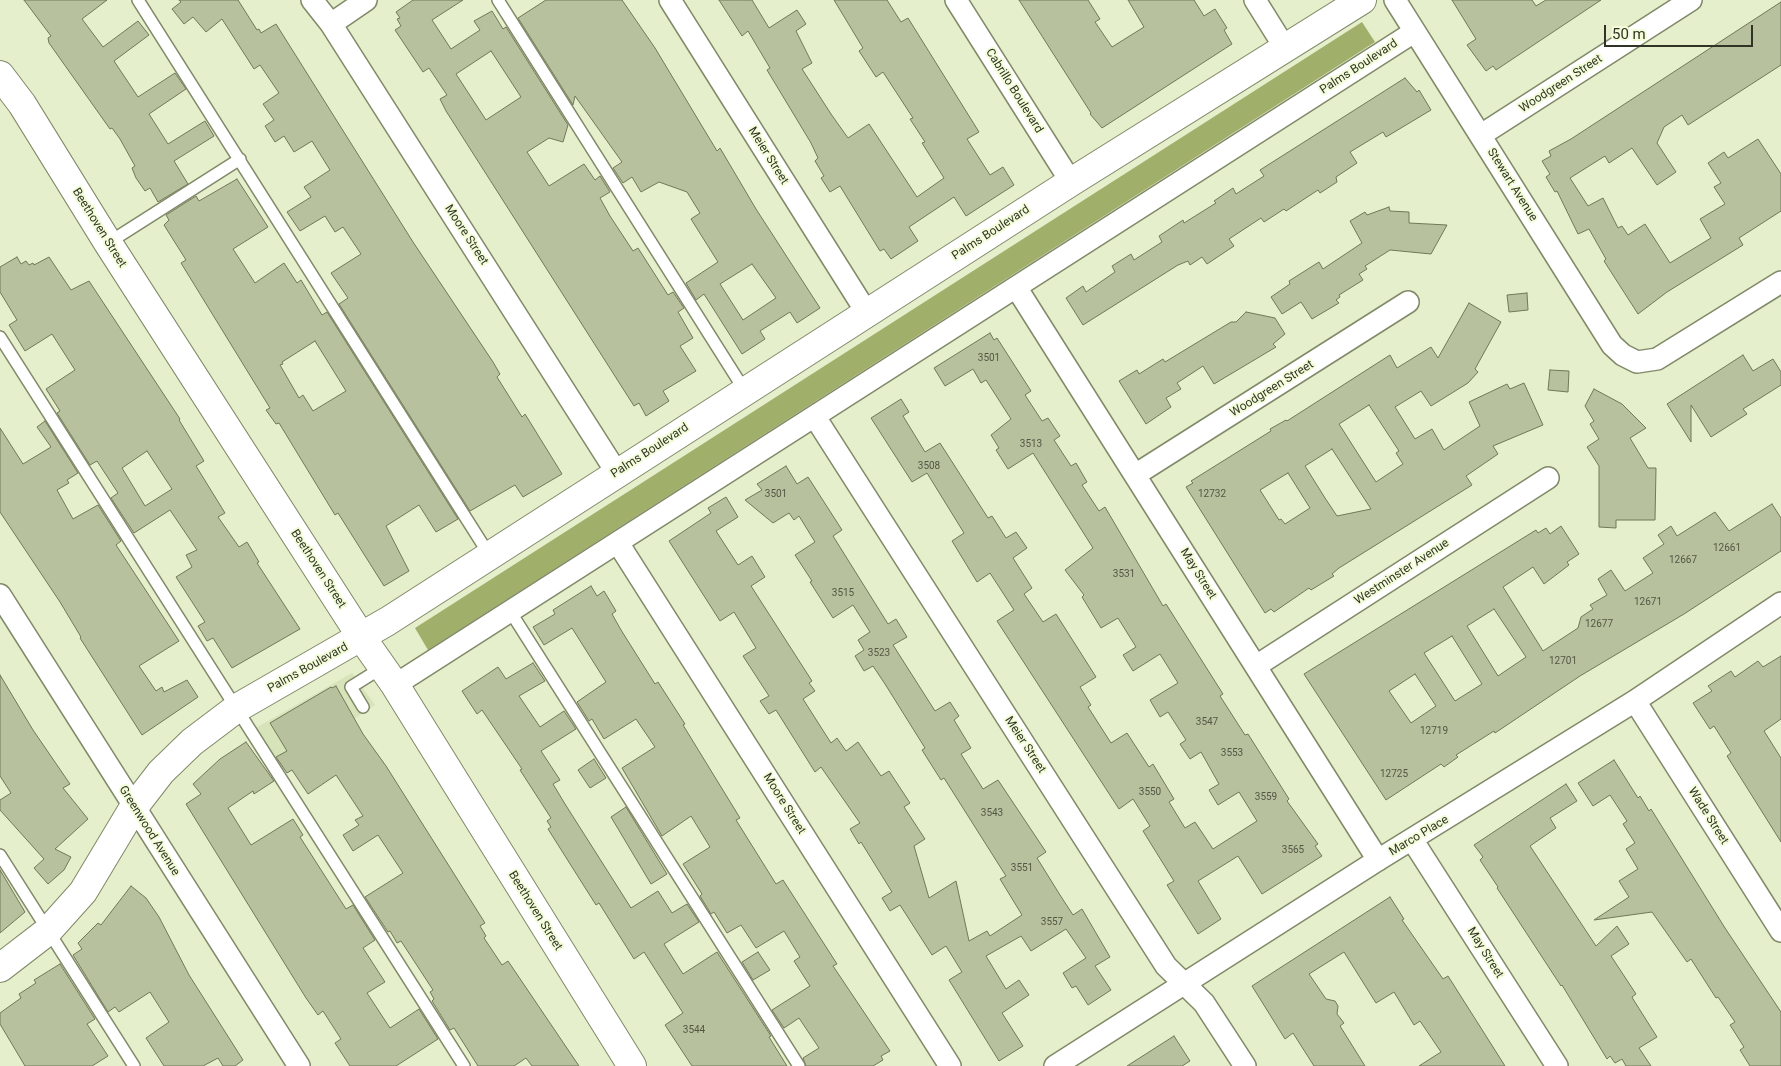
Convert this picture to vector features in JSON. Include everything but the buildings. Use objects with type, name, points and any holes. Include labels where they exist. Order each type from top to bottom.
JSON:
[{"type":"street","name":"Moore Street","points":[[312,0],[331,24],[617,473]]},
{"type":"street","points":[[331,24],[366,0]]},
{"type":"street","name":"Meier Street","points":[[670,0],[867,312]]},
{"type":"street","name":"Cabrillo Boulevard","points":[[956,0],[1071,182]]},
{"type":"street","points":[[1255,0],[1285,48]]},
{"type":"street","name":"Palms Boulevard","points":[[0,968],[48,931],[83,892],[134,807],[161,772],[192,742],[237,708],[362,638],[867,312],[1362,0]]},
{"type":"street","name":"Stewart Avenue","points":[[1395,0],[1612,345],[1623,355],[1637,362],[1656,359],[1781,282]]},
{"type":"street","name":"Woodgreen Street","points":[[1481,135],[1690,0]]},
{"type":"street","name":"Palms Boulevard","points":[[389,676],[510,611],[1414,32]]},
{"type":"street","name":"Beethoven Street","points":[[0,75],[22,104],[108,243],[362,638],[389,676],[632,1066]]},
{"type":"street","name":"May Street","points":[[1016,288],[1378,860]]},
{"type":"street","name":"Woodgreen Street","points":[[1135,475],[1408,302]]},
{"type":"street","name":"Meier Street","points":[[815,416],[1166,966],[1204,1003],[1245,1066]]},
{"type":"street","name":"Westminster Avenue","points":[[1256,666],[1548,478]]},
{"type":"street","name":"Moore Street","points":[[618,543],[950,1066]]},
{"type":"street","name":"Greenwood Avenue","points":[[0,595],[299,1066]]},
{"type":"street","name":"Marco Place","points":[[1056,1066],[1378,860],[1413,841],[1634,701],[1781,604]]},
{"type":"street","name":"Wade Street","points":[[1634,701],[1781,931]]},
{"type":"street","name":"May Street","points":[[1413,841],[1557,1066]]},
{"type":"lane","points":[[138,0],[490,556]]},
{"type":"lane","points":[[498,0],[744,391]]},
{"type":"lane","points":[[108,243],[240,159]]},
{"type":"lane","points":[[0,337],[464,1066]]},
{"type":"lane","points":[[510,611],[799,1066]]},
{"type":"lane","points":[[363,707],[351,687],[389,676]]},
{"type":"lane","points":[[0,855],[134,1066]]},
{"type":"shaded area","points":[[1362,22],[1375,42],[428,650],[415,628]]},
{"type":"shaded area","points":[[352,673],[375,705],[280,769],[254,729]]}]
